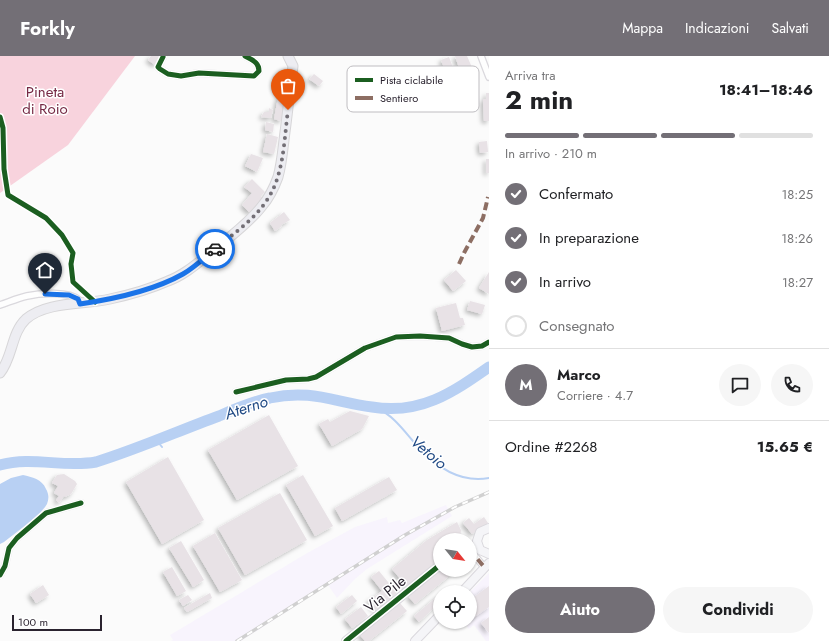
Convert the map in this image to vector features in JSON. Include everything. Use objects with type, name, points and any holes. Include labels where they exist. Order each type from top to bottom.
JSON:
[{"type":"main road","points":[[0,373],[9,358],[18,330],[26,319],[50,308],[121,296],[185,273],[242,227],[261,208],[272,191],[278,176],[283,153],[293,66],[288,56]]},
{"type":"street","points":[[163,57],[158,67],[160,70],[176,76],[207,73],[254,76],[259,71],[257,63],[245,56]]},
{"type":"street","points":[[481,56],[489,78]]},
{"type":"street","points":[[0,305],[29,295],[55,294],[73,296],[79,300],[80,304]]},
{"type":"street","points":[[236,392],[286,380],[316,377],[354,353],[375,343],[396,337],[420,336],[448,338],[462,344],[472,346],[482,346],[489,342]]},
{"type":"street","points":[[0,575],[6,563],[8,548],[17,538],[46,513],[81,503]]},
{"type":"street","points":[[488,528],[480,532],[477,541],[478,548],[489,554]]},
{"type":"street","points":[[469,585],[488,565],[477,556]]},
{"type":"street","name":"Via Pile","points":[[346,641],[433,571]]},
{"type":"street","points":[[415,641],[433,622]]},
{"type":"shaded area","points":[[446,505],[452,516],[367,569],[337,598],[328,585],[241,641],[171,641],[173,640],[170,635],[309,552],[355,527],[387,517],[388,523],[400,520],[402,523]]},
{"type":"shaded area","points":[[489,573],[489,641],[486,641],[477,629],[477,585]]},
{"type":"green space","name":"Pineta di Roio","points":[[0,56],[135,56],[68,145],[0,193]]},
{"type":"water","points":[[23,475],[42,483],[48,493],[48,502],[44,509],[33,519],[0,544],[0,484],[11,478]]},
{"type":"building","points":[[151,56],[162,56],[155,65],[148,60]]},
{"type":"building","points":[[455,56],[467,56],[471,66],[458,66]]},
{"type":"building","points":[[449,57],[452,66],[443,66],[441,60]]},
{"type":"building","points":[[314,74],[323,81],[319,86],[309,79]]},
{"type":"building","points":[[486,93],[489,93],[489,121],[484,121],[483,99],[486,99]]},
{"type":"building","points":[[278,97],[287,100],[281,121],[274,119]]},
{"type":"building","points":[[269,108],[273,110],[271,118],[261,117],[264,112],[269,112]]},
{"type":"building","points":[[266,122],[274,124],[273,132],[265,130]]},
{"type":"building","points":[[267,134],[278,137],[274,154],[263,152]]},
{"type":"building","points":[[487,141],[488,152],[480,153],[479,142]]},
{"type":"building","points":[[251,154],[263,158],[257,172],[245,166]]},
{"type":"building","points":[[486,159],[489,159],[489,173],[486,173]]},
{"type":"building","points":[[252,179],[265,192],[261,196],[263,199],[250,213],[242,205],[252,193],[244,187]]},
{"type":"building","points":[[284,212],[290,220],[281,225],[282,226],[275,231],[270,223]]},
{"type":"building","points":[[456,270],[466,281],[453,291],[444,280]]},
{"type":"building","points":[[489,272],[489,294],[479,288]]},
{"type":"building","points":[[470,301],[485,305],[482,314],[467,310]]},
{"type":"building","points":[[456,303],[460,318],[463,318],[465,325],[442,331],[436,308]]},
{"type":"building","points":[[350,411],[369,416],[362,429],[332,446],[319,424],[328,419],[330,422]]},
{"type":"building","points":[[269,415],[298,466],[237,500],[208,450]]},
{"type":"building","points":[[168,457],[204,520],[162,544],[126,482]]},
{"type":"building","points":[[64,474],[77,484],[71,494],[65,497],[64,496],[59,503],[56,500],[59,496],[54,493],[58,486],[52,483],[57,475]]},
{"type":"building","points":[[303,475],[333,526],[315,536],[286,485]]},
{"type":"building","points":[[389,477],[397,490],[342,521],[335,508]]},
{"type":"building","points":[[280,493],[307,540],[245,575],[218,528]]},
{"type":"building","points":[[484,517],[488,523],[471,533],[463,523],[469,518],[474,524]]},
{"type":"building","points":[[457,522],[461,530],[461,533],[439,533]]},
{"type":"building","points":[[215,533],[242,580],[220,592],[193,546]]},
{"type":"building","points":[[433,536],[433,566],[407,587],[392,569]]},
{"type":"building","points":[[181,541],[204,580],[193,587],[169,548]]},
{"type":"building","points":[[172,567],[186,591],[177,596],[163,572]]},
{"type":"building","points":[[379,571],[397,593],[375,610],[368,601],[382,591],[371,577]]},
{"type":"building","points":[[433,575],[433,577],[448,577],[438,585],[433,585],[433,589],[415,604],[408,596]]},
{"type":"building","points":[[43,585],[49,595],[36,603],[30,594]]},
{"type":"building","points":[[489,586],[489,607],[477,615],[477,595]]},
{"type":"building","points":[[210,593],[212,598],[187,612],[184,608]]},
{"type":"building","points":[[188,595],[192,600],[183,606],[179,600]]},
{"type":"building","points":[[352,595],[357,601],[341,614],[336,607]]},
{"type":"building","points":[[433,600],[433,609],[419,622],[414,616]]},
{"type":"building","points":[[399,602],[407,611],[369,641],[365,641],[359,634]]},
{"type":"building","points":[[361,607],[368,616],[352,628],[345,619]]},
{"type":"building","points":[[489,617],[489,633],[481,623]]},
{"type":"waterway","name":"Aterno","points":[[0,465],[24,462],[72,464],[96,462],[143,446],[264,399],[298,395],[322,397],[358,405],[389,409],[420,405],[435,400],[448,393],[489,367]]},
{"type":"waterway","name":"Vetoio","points":[[377,408],[390,416],[427,456],[443,468],[460,476],[469,478],[489,478]]},
{"type":"waterway","points":[[154,440],[162,447]]},
{"type":"railway","points":[[237,641],[405,535],[455,507],[489,492]]},
{"type":"marked path","points":[[459,264],[483,218],[488,197]]},
{"type":"marked path","points":[[477,558],[485,568]]},
{"type":"cycle path","points":[[163,57],[158,67],[168,74],[181,76],[199,73],[254,76],[259,71],[258,65],[245,56]]},
{"type":"cycle path","points":[[0,117],[3,128],[4,169],[8,195],[46,218],[62,235],[73,253],[71,264],[73,282],[95,302]]},
{"type":"cycle path","points":[[236,392],[286,380],[316,377],[365,348],[396,337],[420,336],[449,338],[472,347],[482,346],[489,342]]},
{"type":"cycle path","points":[[0,575],[5,566],[9,548],[17,538],[46,513],[81,503]]},
{"type":"cycle path","points":[[346,641],[433,571]]},
{"type":"way so far","points":[[215,249],[242,227],[261,208],[272,191],[278,176],[283,153],[288,110]]},
{"type":"route","points":[[45,294],[74,296],[80,301],[80,304],[121,296],[168,281],[185,273],[215,249]]}]
